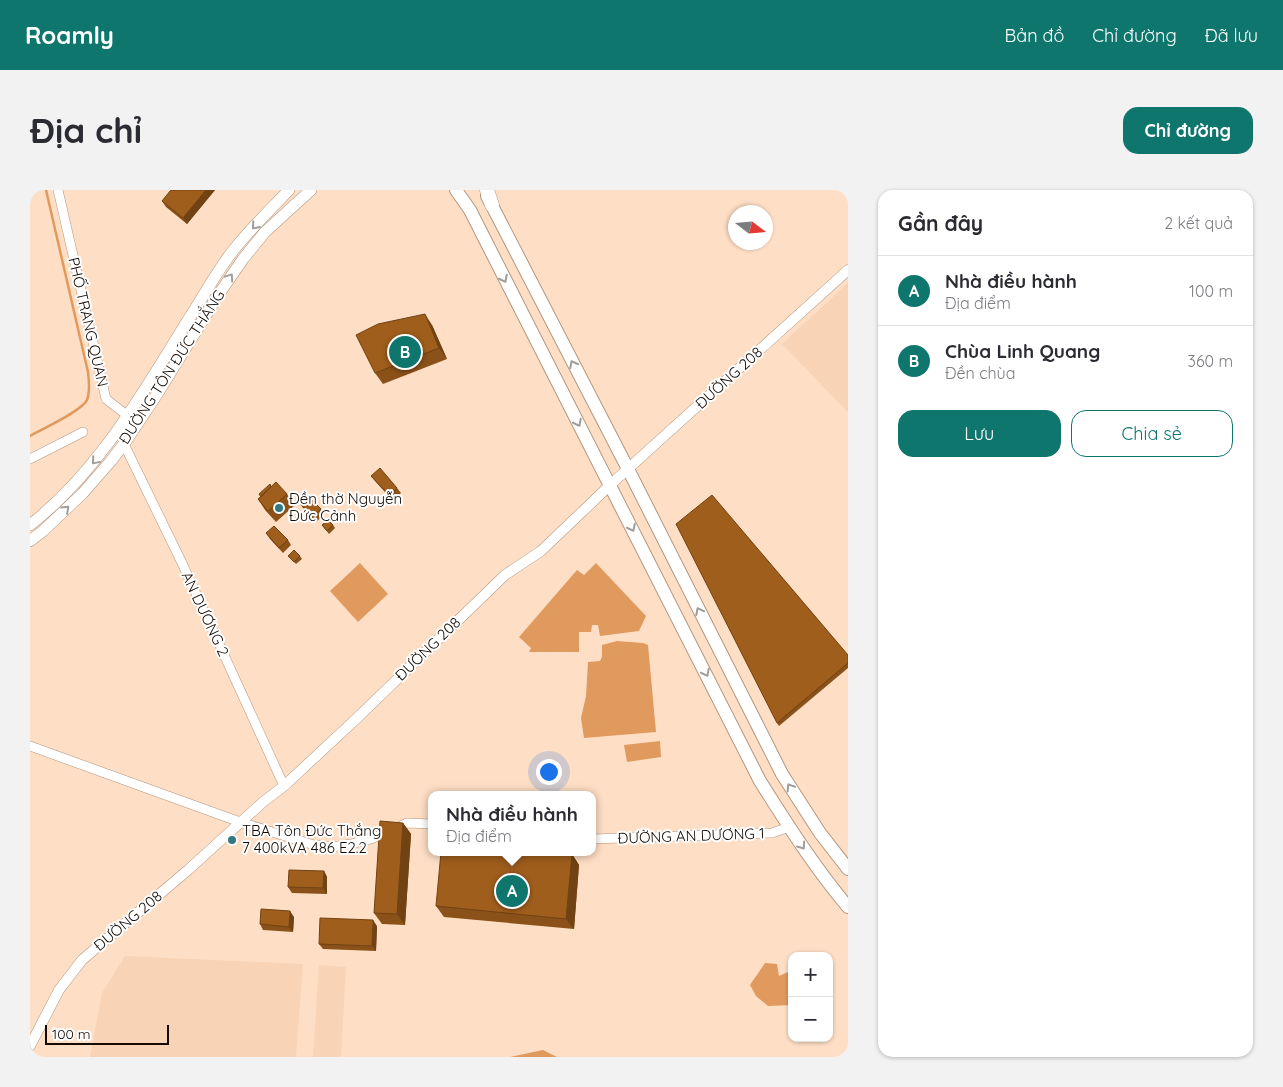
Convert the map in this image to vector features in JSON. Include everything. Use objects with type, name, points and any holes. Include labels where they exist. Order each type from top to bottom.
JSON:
[{"type":"highway","points":[[486,190],[492,205]]},
{"type":"main road","name":"ĐƯỜNG TÔN ĐỨC THẮNG","points":[[30,525],[49,510],[104,449],[128,416],[232,252],[288,190]]},
{"type":"main road","name":"ĐƯỜNG TÔN ĐỨC THẮNG","points":[[30,541],[84,493],[110,462],[154,399],[243,258],[265,232],[311,190]]},
{"type":"main road","points":[[456,190],[470,210],[760,780],[789,827],[828,883],[848,907]]},
{"type":"main road","points":[[492,205],[782,774],[820,833],[848,870]]},
{"type":"main road","points":[[490,252],[490,245],[495,237],[505,237],[510,241]]},
{"type":"street","name":"PHỐ TRANG QUAN","points":[[58,190],[106,399],[128,416]]},
{"type":"street","name":"ĐƯỜNG 208","points":[[30,1046],[59,990],[82,960],[188,870],[263,802],[284,786],[505,575],[541,551],[610,485],[848,270]]},
{"type":"street","points":[[124,444],[128,416]]},
{"type":"street","points":[[30,460],[83,432]]},
{"type":"street","name":"AN DƯƠNG 2","points":[[124,444],[182,563],[284,786]]},
{"type":"street","points":[[30,746],[240,822],[314,844],[333,847],[351,844],[371,839],[407,823],[428,824]]},
{"type":"street","name":"ĐƯỜNG AN DƯƠNG 1","points":[[596,839],[772,833],[789,827]]},
{"type":"shaded area","points":[[848,283],[848,412],[782,344]]},
{"type":"shaded area","points":[[360,563],[388,594],[358,622],[330,591]]},
{"type":"shaded area","points":[[596,563],[646,616],[639,631],[600,636],[598,625],[592,625],[591,632],[579,632],[579,652],[529,652],[531,648],[519,637],[577,570],[584,575]]},
{"type":"shaded area","points":[[617,641],[648,645],[656,732],[584,738],[581,718],[586,696],[588,662],[600,661],[602,645]]},
{"type":"shaded area","points":[[660,741],[661,757],[627,762],[624,745]]},
{"type":"shaded area","points":[[125,956],[303,964],[296,1057],[90,1057],[102,993]]},
{"type":"shaded area","points":[[765,963],[777,964],[779,976],[788,972],[788,1005],[768,1006],[756,996],[750,985]]},
{"type":"shaded area","points":[[319,965],[346,967],[341,1057],[313,1057]]},
{"type":"shaded area","points":[[543,1050],[557,1057],[510,1057]]},
{"type":"building","points":[[171,190],[206,190],[183,218],[162,201]]},
{"type":"building","points":[[425,314],[439,348],[375,373],[356,335],[378,324]]},
{"type":"building","points":[[380,468],[397,488],[389,495],[371,476]]},
{"type":"building","points":[[276,482],[287,494],[268,511],[258,499]]},
{"type":"building","points":[[270,484],[271,487],[261,497],[259,494]]},
{"type":"building","points":[[307,495],[321,509],[312,517],[299,502]]},
{"type":"building","points":[[712,495],[848,655],[848,663],[777,723],[676,524]]},
{"type":"building","points":[[328,520],[333,525],[327,531],[322,525]]},
{"type":"building","points":[[274,526],[288,540],[279,548],[266,533]]},
{"type":"building","points":[[294,550],[300,556],[294,562],[288,556]]},
{"type":"building","points":[[380,821],[403,823],[397,914],[374,913]]},
{"type":"building","points":[[441,856],[572,856],[566,919],[436,906]]},
{"type":"building","points":[[289,870],[324,871],[323,888],[288,887]]},
{"type":"building","points":[[261,909],[290,911],[289,927],[260,924]]},
{"type":"building","points":[[320,918],[373,920],[372,946],[319,944]]},
{"type":"waterway","points":[[30,436],[78,409],[87,400],[89,390],[88,372],[46,190]]},
{"type":"place","name":"Chùa Linh Quang","points":[[405,352]]},
{"type":"place","name":"Đền thờ Nguyễn Đức Cảnh","points":[[279,508]]},
{"type":"place","name":"TBA Tôn Đức Thắng 7 400kVA 486 E2.2","points":[[232,840]]},
{"type":"place","name":"Nhà điều hành","points":[[512,891]]}]
